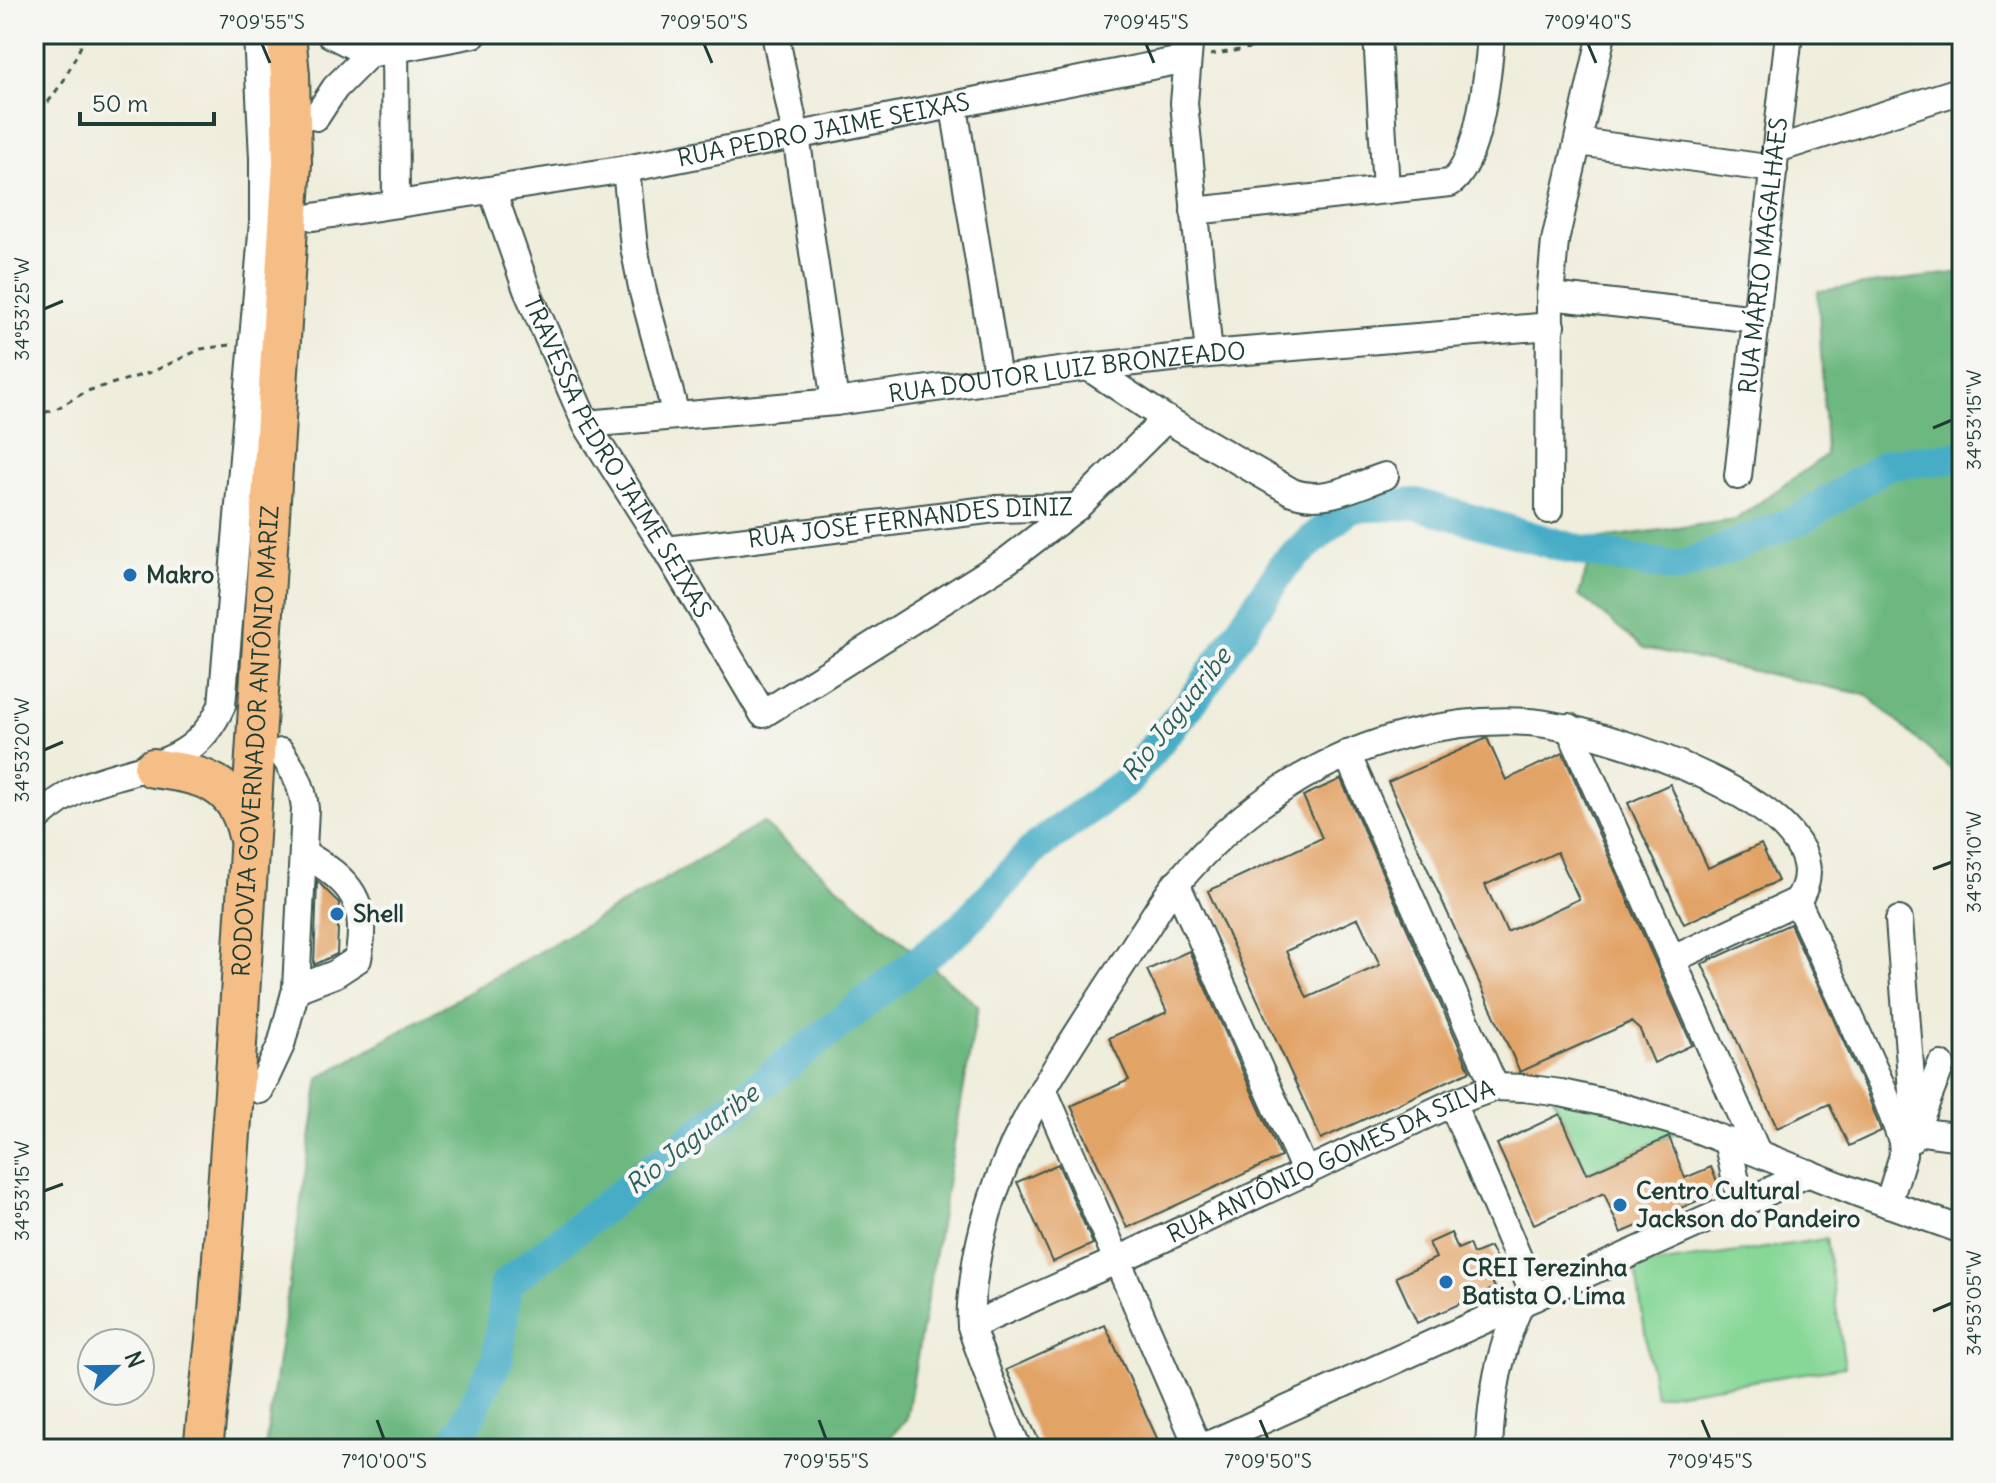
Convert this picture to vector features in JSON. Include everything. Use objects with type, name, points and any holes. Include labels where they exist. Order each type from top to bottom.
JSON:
[{"type":"highway","name":"RODOVIA GOVERNADOR ANTÔNIO MARIZ","points":[[203,1449],[218,1312],[292,163],[286,34]]},
{"type":"highway","name":"RODOVIA GOVERNADOR ANTÔNIO MARIZ","points":[[230,1449],[260,1090],[313,217],[316,117],[311,34]]},
{"type":"highway","points":[[153,768],[199,776],[224,789],[244,820],[250,844]]},
{"type":"street","points":[[34,821],[64,797],[89,785],[153,768],[179,757],[214,721],[222,705],[254,348],[263,209],[257,34]]},
{"type":"street","points":[[330,34],[369,54]]},
{"type":"street","points":[[316,117],[341,80],[369,54],[396,42],[474,34]]},
{"type":"street","points":[[775,34],[796,136],[835,402]]},
{"type":"street","points":[[1377,34],[1386,190]]},
{"type":"street","points":[[1194,211],[1450,183],[1463,172],[1485,95],[1491,34]]},
{"type":"street","points":[[1549,510],[1550,296],[1555,241],[1602,34]]},
{"type":"street","name":"RUA MÁRIO MAGALHÃES","points":[[1738,476],[1789,34]]},
{"type":"street","points":[[396,42],[396,204]]},
{"type":"street","points":[[1188,47],[1184,103],[1209,354]]},
{"type":"street","name":"RUA PEDRO JAIME SEIXAS","points":[[313,217],[626,169],[954,107],[1188,47]]},
{"type":"street","points":[[1579,142],[1776,159],[1962,90]]},
{"type":"street","points":[[954,107],[998,379]]},
{"type":"street","points":[[626,169],[634,247],[643,292],[676,415]]},
{"type":"street","name":"TRAVESSA PEDRO JAIME SEIXAS","points":[[492,190],[533,304],[586,424],[666,550],[763,714],[1008,560],[1077,507]]},
{"type":"street","points":[[1550,296],[1757,319]]},
{"type":"street","name":"RUA DOUTOR LUIZ BRONZEADO","points":[[586,424],[835,402],[1088,367],[1209,354],[1551,326]]},
{"type":"street","points":[[1088,367],[1166,419],[1304,497],[1322,497],[1385,476]]},
{"type":"street","name":"RUA JOSÉ FERNANDES DINIZ","points":[[666,550],[995,509],[1077,507],[1166,419]]},
{"type":"street","points":[[1018,1449],[999,1407],[971,1326],[978,1252],[992,1194],[1043,1089],[1176,883],[1238,821],[1299,779],[1347,754],[1412,733],[1472,724],[1527,721],[1569,727],[1660,755],[1735,793],[1775,819],[1792,834],[1805,854],[1808,869],[1802,894],[1797,901],[1671,960]]},
{"type":"street","points":[[1569,727],[1757,1152]]},
{"type":"street","points":[[260,1090],[286,1032],[296,989],[304,794],[297,776],[281,752]]},
{"type":"street","points":[[1347,754],[1495,1087]]},
{"type":"street","points":[[296,989],[335,974],[358,959],[362,936],[359,905],[347,883],[303,853]]},
{"type":"street","points":[[1176,883],[1306,1173]]},
{"type":"street","points":[[1797,901],[1882,1087],[1909,1136]]},
{"type":"street","points":[[1899,920],[1909,1136]]},
{"type":"street","points":[[1888,1204],[1909,1136],[1941,1065]]},
{"type":"street","name":"RUA ANTÔNIO GOMES DA SILVA","points":[[971,1326],[1452,1103],[1495,1087],[1561,1093],[1686,1125],[1962,1230]]},
{"type":"street","points":[[1043,1089],[1199,1449],[1809,1173]]},
{"type":"street","points":[[1452,1103],[1528,1300]]},
{"type":"street","points":[[1909,1136],[1962,1137]]},
{"type":"street","points":[[1727,1141],[1741,1203]]},
{"type":"street","points":[[1489,1449],[1491,1402],[1498,1367],[1511,1323],[1528,1300]]},
{"type":"path","points":[[34,122],[64,80],[87,34]]},
{"type":"path","points":[[1188,47],[1332,34]]},
{"type":"path","points":[[34,416],[56,409],[87,391],[152,372],[201,349],[226,345],[254,348]]},
{"type":"green space","points":[[1962,272],[1962,779],[1867,695],[1644,648],[1579,595],[1595,539],[1735,520],[1826,455],[1818,291]]},
{"type":"green space","points":[[763,823],[978,1006],[906,1420],[879,1449],[265,1449],[319,1078]]},
{"type":"green space","points":[[1552,1095],[1684,1129],[1587,1173]]},
{"type":"green space","points":[[1826,1239],[1845,1367],[1655,1396],[1635,1267]]},
{"type":"building","points":[[1487,738],[1506,780],[1563,753],[1692,1045],[1654,1063],[1640,1030],[1631,1022],[1520,1072],[1388,782]],"holes":[[[1557,852],[1579,899],[1507,932],[1485,885]]]},
{"type":"building","points":[[1341,779],[1470,1071],[1321,1139],[1208,891],[1322,838],[1303,796]],"holes":[[[1358,918],[1380,965],[1307,998],[1286,951]]]},
{"type":"building","points":[[1670,784],[1708,868],[1761,844],[1778,881],[1684,924],[1628,803]]},
{"type":"building","points":[[317,881],[339,903],[337,954],[314,965]]},
{"type":"building","points":[[1790,924],[1867,1093],[1881,1131],[1849,1146],[1829,1104],[1777,1128],[1702,964]]},
{"type":"building","points":[[1189,951],[1281,1157],[1127,1228],[1071,1106],[1129,1080],[1109,1038],[1167,1012],[1147,970]]},
{"type":"building","points":[[1560,1114],[1587,1174],[1669,1137],[1685,1178],[1711,1167],[1721,1191],[1621,1233],[1604,1193],[1534,1224],[1497,1144]]},
{"type":"building","points":[[1058,1164],[1093,1244],[1053,1262],[1017,1182]]},
{"type":"building","name":"CREI Terezinha Batista O. Lima","points":[[1451,1233],[1458,1249],[1469,1244],[1473,1254],[1490,1247],[1500,1266],[1488,1272],[1495,1288],[1417,1323],[1396,1277],[1436,1258],[1429,1243]]},
{"type":"building","points":[[1105,1325],[1162,1449],[1043,1449],[1006,1370]]},
{"type":"waterway","name":"Rio Jaguaribe","points":[[449,1449],[463,1429],[498,1358],[506,1284],[961,928],[1036,847],[1126,782],[1200,691],[1285,564],[1350,507],[1416,504],[1569,548],[1679,568],[1801,519],[1888,464],[1962,457]]},
{"type":"place","name":"Makro","points":[[130,575]]},
{"type":"place","name":"Shell","points":[[337,914]]},
{"type":"place","name":"Centro Cultural Jackson do Pandeiro","points":[[1620,1205]]},
{"type":"place","name":"CREI Terezinha Batista O. Lima","points":[[1446,1282]]}]
